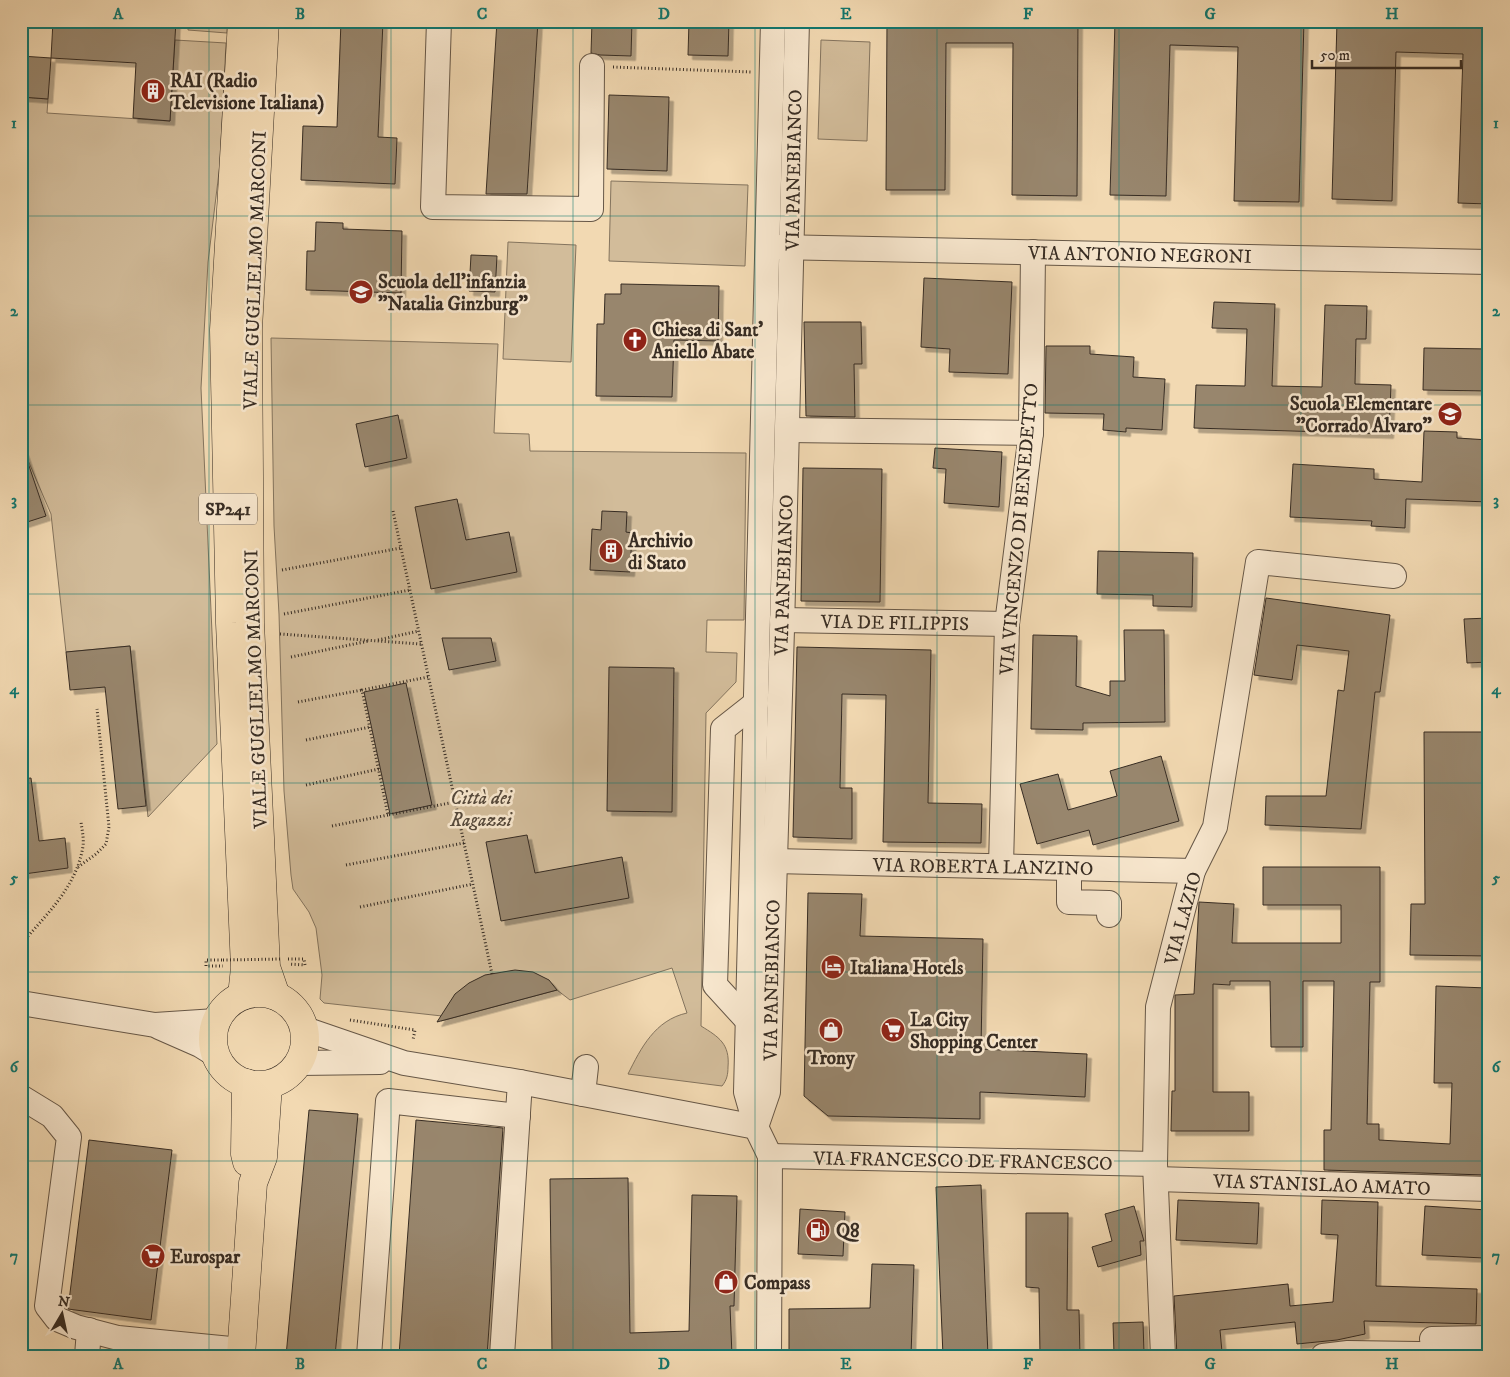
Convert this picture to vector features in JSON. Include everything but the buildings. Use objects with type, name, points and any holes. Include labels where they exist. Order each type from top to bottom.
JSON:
[{"type":"main road","name":"VIALE GUGLIELMO MARCONI","points":[[242,21],[224,330],[230,623],[245,968],[242,996]]},
{"type":"main road","name":"VIALE GUGLIELMO MARCONI","points":[[265,21],[248,329],[250,613],[266,966],[276,996]]},
{"type":"main road","points":[[253,993],[265,993],[276,996],[294,1009],[305,1029],[306,1041],[299,1063],[291,1073],[280,1081],[257,1084],[234,1077],[223,1068],[216,1055],[213,1044],[213,1032],[216,1021],[231,1002],[242,996],[253,993]]},
{"type":"main road","points":[[241,1353],[253,1183],[245,1154],[257,1084]]},
{"type":"street","points":[[439,21],[433,207],[590,209],[592,66]]},
{"type":"street","name":"VIA PANEBIANCO","points":[[769,1356],[770,1156],[756,1127],[746,1092],[756,703],[754,405],[768,246],[773,21]]},
{"type":"street","name":"VIA PANEBIANCO","points":[[756,1127],[768,1092],[797,21]]},
{"type":"street","name":"VIA ANTONIO NEGRONI","points":[[768,246],[1489,262]]},
{"type":"street","name":"VIA VINCENZO DI BENEDETTO","points":[[1001,866],[1007,624],[1031,433],[1033,252]]},
{"type":"street","points":[[787,430],[1031,433]]},
{"type":"street","name":"VIA LAZIO","points":[[1163,1356],[1156,1172],[1158,1007],[1192,871],[1215,827],[1258,562],[1394,576]]},
{"type":"street","name":"VIA DE FILIPPIS","points":[[782,620],[1007,624]]},
{"type":"street","points":[[747,1020],[715,985],[723,729],[756,703]]},
{"type":"street","name":"VIA ROBERTA LANZINO","points":[[774,861],[1192,871]]},
{"type":"street","points":[[1070,868],[1069,902],[1109,903],[1109,915]]},
{"type":"street","points":[[21,1003],[155,1025],[216,1021]]},
{"type":"street","points":[[155,1025],[200,1045],[216,1055]]},
{"type":"street","points":[[305,1029],[404,1063]]},
{"type":"street","points":[[299,1063],[404,1063],[520,1082],[756,1127]]},
{"type":"street","points":[[583,1094],[586,1067]]},
{"type":"street","points":[[502,1356],[520,1082]]},
{"type":"street","points":[[21,1097],[52,1116],[69,1137],[47,1306],[57,1319],[118,1338],[185,1335],[241,1353]]},
{"type":"street","points":[[370,1356],[388,1101],[518,1116]]},
{"type":"street","name":"VIA FRANCESCO DE FRANCESCO","points":[[770,1156],[1113,1158],[1156,1172]]},
{"type":"street","name":"VIA STANISLAO AMATO","points":[[1156,1172],[1489,1189]]},
{"type":"street","points":[[88,1356],[89,1330]]},
{"type":"street","points":[[1349,1354],[1383,1339],[1489,1338]]},
{"type":"street","points":[[1323,1356],[1349,1354],[1489,1355]]},
{"type":"path","points":[[592,66],[772,73]]},
{"type":"path","points":[[393,511],[492,974]]},
{"type":"path","points":[[282,570],[401,548]]},
{"type":"path","points":[[284,614],[410,590]]},
{"type":"path","points":[[291,658],[419,631]]},
{"type":"path","points":[[280,634],[422,644]]},
{"type":"path","points":[[298,702],[428,677]]},
{"type":"path","points":[[362,690],[388,815]]},
{"type":"path","points":[[78,867],[106,844],[110,827],[97,709]]},
{"type":"path","points":[[306,740],[370,727]]},
{"type":"path","points":[[306,785],[379,769]]},
{"type":"path","points":[[332,826],[455,802]]},
{"type":"path","points":[[21,944],[64,894],[78,867],[83,844],[81,822]]},
{"type":"path","points":[[346,865],[464,843]]},
{"type":"path","points":[[360,907],[473,884]]},
{"type":"path","points":[[223,966],[206,966],[206,960],[304,959],[305,965],[289,964]]},
{"type":"path","points":[[345,1019],[415,1030],[413,1040]]},
{"type":"green space","points":[[188,21],[227,21],[227,33],[188,30]]},
{"type":"green space","points":[[175,40],[226,43],[220,164],[208,262],[201,388],[217,744],[148,817],[130,646],[66,652],[51,514],[21,444],[21,97],[48,99],[47,113],[170,121]]},
{"type":"green space","points":[[821,40],[870,42],[867,141],[818,139]]},
{"type":"green space","points":[[611,181],[748,185],[745,266],[609,261]]},
{"type":"green space","points":[[508,242],[576,245],[571,362],[503,359]]},
{"type":"green space","name":"Città dei Ragazzi","points":[[271,338],[498,344],[494,433],[529,434],[530,451],[746,453],[744,620],[707,620],[706,652],[737,653],[736,682],[706,713],[701,1026],[722,1042],[727,1052],[727,1075],[722,1086],[628,1074],[650,1036],[666,1022],[687,1013],[672,968],[570,1000],[557,990],[441,1021],[442,1016],[324,1003],[320,999],[322,975],[316,928],[309,912],[293,889],[284,791],[279,614],[274,526]]},
{"type":"place","name":"RAI (Radio Televisione Italiana)","points":[[153,91]]},
{"type":"place","name":"Scuola dell'infanzia \"Natalia Ginzburg\"","points":[[361,292]]},
{"type":"place","name":"Chiesa di Sant' Aniello Abate","points":[[635,340]]},
{"type":"place","name":"Scuola Elementare \"Corrado Alvaro\"","points":[[1450,414]]},
{"type":"place","name":"Archivio di Stato","points":[[611,551]]},
{"type":"place","name":"Italiana Hotels","points":[[833,967]]},
{"type":"place","name":"Trony","points":[[831,1030]]},
{"type":"place","name":"La City Shopping Center","points":[[893,1030]]},
{"type":"place","name":"Q8","points":[[818,1230]]},
{"type":"place","name":"Eurospar","points":[[153,1256]]},
{"type":"place","name":"Compass","points":[[726,1282]]}]
